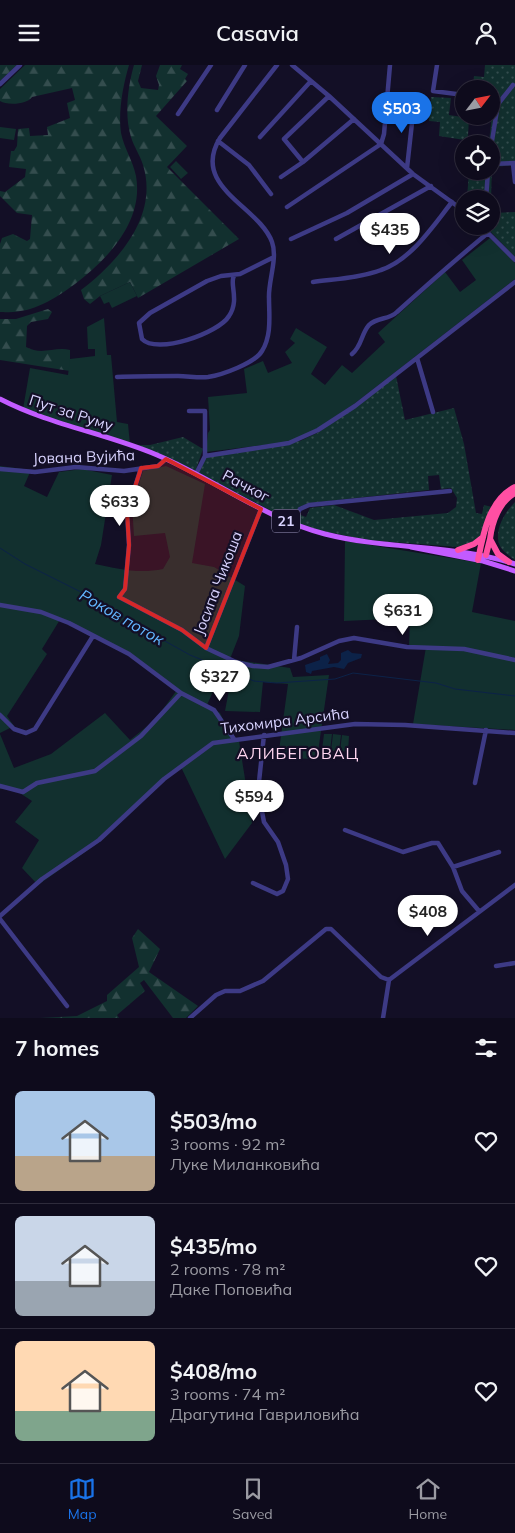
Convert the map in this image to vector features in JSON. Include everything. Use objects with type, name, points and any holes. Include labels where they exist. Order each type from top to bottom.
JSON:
[{"type":"highway","points":[[481,556],[496,503],[503,495],[515,487]]},
{"type":"highway","points":[[458,550],[487,538],[498,513],[508,498],[515,493]]},
{"type":"highway","points":[[487,538],[498,554],[512,563]]},
{"type":"main road","name":"Пут за Руму","points":[[0,399],[44,419],[134,447]]},
{"type":"main road","name":"Рачког","points":[[134,447],[166,459],[261,509],[292,523],[339,537],[458,550],[512,563]]},
{"type":"main road","name":"Рачког","points":[[408,546],[428,552],[481,556],[515,571]]},
{"type":"street","points":[[0,84],[20,65]]},
{"type":"street","points":[[178,114],[211,65]]},
{"type":"street","points":[[217,110],[244,65]]},
{"type":"street","points":[[117,377],[211,377],[257,357],[265,343],[269,327],[268,297],[273,274],[272,242],[265,230],[225,192],[219,183],[214,159],[218,141],[277,65]]},
{"type":"street","points":[[292,65],[329,95],[407,168],[455,204]]},
{"type":"street","points":[[288,207],[381,144],[384,134],[390,65]]},
{"type":"street","points":[[437,65],[433,91],[455,94]]},
{"type":"street","points":[[260,137],[311,81]]},
{"type":"street","points":[[493,135],[498,104],[513,85]]},
{"type":"street","points":[[303,162],[284,139],[329,95]]},
{"type":"street","points":[[407,168],[414,105]]},
{"type":"street","points":[[281,177],[303,162],[354,119]]},
{"type":"street","points":[[218,141],[250,165],[271,194]]},
{"type":"street","points":[[500,164],[514,163],[515,182]]},
{"type":"street","points":[[291,239],[341,216],[413,173]]},
{"type":"street","points":[[336,239],[432,186]]},
{"type":"street","points":[[313,282],[374,272],[392,265],[412,249],[452,202]]},
{"type":"street","points":[[352,354],[359,346],[364,332],[372,323],[394,315],[430,280],[486,235]]},
{"type":"street","points":[[490,235],[515,260]]},
{"type":"street","points":[[234,276],[232,280],[236,297],[234,307],[226,320],[216,329],[158,346],[145,342],[139,334],[141,321],[156,309],[214,278],[234,276],[272,258]]},
{"type":"street","points":[[205,456],[300,440],[336,419],[515,282]]},
{"type":"street","points":[[417,358],[433,412]]},
{"type":"street","points":[[189,411],[205,411],[205,456],[196,474]]},
{"type":"street","name":"Јована Вујића","points":[[0,469],[35,472],[76,467],[110,471],[158,466],[166,459]]},
{"type":"street","points":[[141,468],[127,512],[129,545],[124,589],[119,597],[182,630],[206,648]]},
{"type":"street","points":[[292,523],[300,509],[310,505],[450,491]]},
{"type":"street","name":"Јосипа Чикоша","points":[[261,509],[206,648],[236,662],[268,667],[294,660],[339,641],[354,638],[407,647],[464,649],[515,660]]},
{"type":"street","points":[[0,605],[41,612],[68,623],[130,654],[182,693],[214,710],[234,739]]},
{"type":"street","points":[[294,660],[297,627]]},
{"type":"street","points":[[0,715],[14,729],[26,733],[35,729],[93,636]]},
{"type":"street","points":[[0,786],[22,792],[37,783],[95,771],[141,736],[182,693]]},
{"type":"street","name":"Тихомира Арсића","points":[[0,917],[42,879],[99,839],[164,779],[213,743],[264,735],[355,725],[405,725],[515,733]]},
{"type":"street","points":[[475,783],[486,731]]},
{"type":"street","points":[[253,883],[277,894],[283,891],[288,879],[280,847],[264,821],[259,799],[258,791],[264,735]]},
{"type":"street","points":[[346,830],[403,852],[438,843],[453,867],[462,891],[479,911]]},
{"type":"street","points":[[453,867],[499,852]]},
{"type":"street","points":[[383,1018],[389,980],[515,885]]},
{"type":"street","points":[[0,917],[66,1006]]},
{"type":"street","points":[[190,1018],[216,995],[225,991],[240,991],[263,981],[326,929],[331,929],[381,977],[389,980]]},
{"type":"street","points":[[496,966],[515,963]]},
{"type":"highlighted area","points":[[166,459],[261,509],[206,648],[182,630],[119,597],[125,589],[129,545],[127,512],[141,468],[158,466]]},
{"type":"green space","points":[[0,65],[17,65],[0,81]]},
{"type":"green space","points":[[25,65],[129,65],[122,99],[120,125],[122,139],[136,176],[137,193],[129,223],[111,251],[100,263],[67,290],[41,305],[23,311],[0,312],[0,244],[2,238],[13,234],[27,241],[30,239],[32,215],[17,213],[0,196],[0,191],[5,192],[25,177],[26,169],[9,167],[11,151],[14,151],[17,146],[18,129],[29,128],[30,136],[48,135],[47,127],[70,118],[67,103],[75,100],[72,88],[32,97],[22,103],[13,104],[0,101],[0,89]]},
{"type":"green space","points":[[134,65],[142,65],[138,81],[141,88],[158,90],[159,85],[156,76],[160,65],[182,65],[180,69],[188,74],[185,79],[187,81],[156,116],[187,146],[167,167],[239,239],[138,298],[130,282],[100,296],[90,304],[84,299],[81,290],[109,266],[121,252],[140,220],[145,202],[146,184],[143,165],[131,137],[127,110]]},
{"type":"green space","points":[[485,65],[515,65],[515,165],[500,166],[500,135],[490,135],[491,125],[500,125],[500,80],[474,80],[474,76],[484,77]]},
{"type":"green space","points":[[431,97],[451,98],[449,115],[455,116],[455,125],[469,125],[468,135],[455,135],[455,138],[439,136],[440,122],[429,121]]},
{"type":"green space","points":[[0,127],[16,129],[14,140],[0,138]]},
{"type":"green space","points":[[176,161],[188,173],[181,179],[170,167]]},
{"type":"green space","points":[[468,180],[492,180],[491,190],[468,190]]},
{"type":"green space","points":[[515,212],[515,257],[494,235],[500,235],[500,213]]},
{"type":"green space","points":[[490,238],[515,263],[515,279],[354,404],[317,429],[289,442],[206,452],[210,430],[208,397],[247,393],[244,369],[263,361],[268,373],[292,363],[285,352],[295,343],[290,339],[296,328],[327,347],[311,374],[325,385],[342,365],[352,373],[385,342],[378,333],[445,272],[460,292],[476,280],[462,260]]},
{"type":"green space","points":[[130,282],[137,296],[112,308],[109,302],[104,304],[100,296]]},
{"type":"green space","points":[[48,309],[52,312],[48,319],[31,322],[27,326],[26,347],[38,351],[70,350],[70,371],[0,360],[0,319],[16,319]]},
{"type":"green space","points":[[104,318],[107,355],[111,355],[117,422],[128,424],[130,444],[23,409],[30,368],[68,375],[70,359],[95,356],[95,349],[88,349],[87,327]]},
{"type":"green space","points":[[396,376],[405,420],[454,408],[464,444],[476,513],[482,514],[484,505],[492,507],[479,539],[458,547],[367,540],[313,529],[294,522],[298,514],[306,517],[310,508],[334,505],[374,520],[448,513],[456,507],[457,498],[451,488],[441,489],[439,475],[428,476],[429,490],[310,503],[299,507],[290,520],[198,474],[206,455],[300,441],[319,432]]},
{"type":"green space","points":[[183,437],[203,449],[195,472],[134,445],[150,445]]},
{"type":"green space","points":[[0,466],[31,470],[24,486],[47,497],[59,472],[82,469],[112,475],[101,545],[95,564],[129,570],[163,569],[170,557],[165,533],[134,536],[132,505],[143,471],[166,466],[205,484],[192,563],[214,567],[245,586],[239,636],[230,659],[290,668],[293,677],[329,675],[317,759],[278,758],[288,684],[263,682],[260,712],[225,711],[231,679],[219,678],[207,705],[220,713],[232,738],[239,741],[252,823],[225,859],[181,767],[152,791],[102,840],[38,885],[22,868],[39,840],[15,822],[32,801],[12,788],[0,789],[0,734],[14,768],[51,754],[105,713],[130,740],[155,720],[177,690],[131,654],[61,618],[42,649],[47,654],[7,716],[14,726],[0,733]]},
{"type":"green space","points":[[515,502],[515,560],[501,548],[498,534],[504,516]]},
{"type":"green space","points":[[345,541],[481,563],[472,612],[515,621],[515,730],[413,724],[426,647],[409,646],[410,618],[344,621]]},
{"type":"green space","points":[[324,734],[332,734],[330,751],[322,750]]},
{"type":"green space","points":[[333,734],[341,735],[339,751],[331,751]]},
{"type":"green space","points":[[342,735],[349,736],[348,752],[340,751]]},
{"type":"green space","points":[[138,929],[160,949],[149,972],[198,1006],[186,1018],[173,1018],[144,980],[140,983],[145,991],[117,1015],[119,1018],[40,1018],[77,1016],[107,1001],[107,995],[139,967],[132,938]]},
{"type":"water","points":[[348,650],[352,653],[362,654],[361,658],[348,663],[344,669],[334,667],[312,671],[311,674],[306,672],[305,665],[320,660],[320,657],[327,654],[330,660],[328,664],[338,663],[341,660],[341,653]]},
{"type":"waterway","name":"Роков поток","points":[[0,548],[25,564],[109,606],[129,621],[190,655],[254,681],[276,683],[335,679],[353,673],[436,683],[455,689],[515,696]]},
{"type":"district","name":"АЛИБЕГОВАЦ","points":[[298,753]]}]
